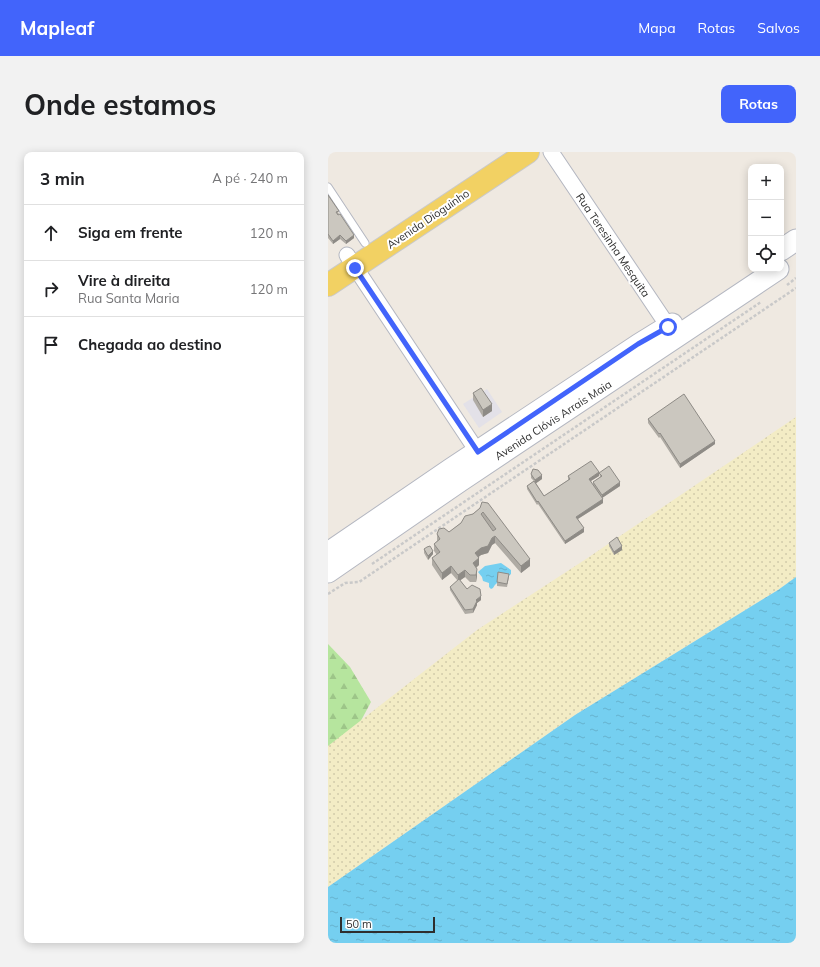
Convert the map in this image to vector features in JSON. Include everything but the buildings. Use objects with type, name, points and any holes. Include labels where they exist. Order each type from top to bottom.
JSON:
[{"type":"main road","name":"Avenida Dioguinho","points":[[328,285],[351,262],[365,243],[501,152]]},
{"type":"main road","name":"Avenida Dioguinho","points":[[328,268],[351,262],[528,152]]},
{"type":"main road","points":[[784,248],[796,240]]},
{"type":"main road","name":"Avenida Clóvis Arrais Maia","points":[[328,572],[638,344],[672,332],[781,274],[796,257]]},
{"type":"main road","name":"Avenida Clóvis Arrais Maia","points":[[672,332],[749,272]]},
{"type":"main road","name":"Avenida Clóvis Arrais Maia","points":[[328,553],[482,458]]},
{"type":"street","name":"Rua Teresinha Mesquita","points":[[551,152],[672,332]]},
{"type":"street","points":[[351,262],[482,458]]},
{"type":"lane","points":[[328,187],[365,243]]},
{"type":"path","points":[[781,274],[796,278]]},
{"type":"path","points":[[328,594],[345,583],[359,582],[796,288]]},
{"type":"path","points":[[369,566],[764,300]]},
{"type":"shaded area","points":[[487,389],[502,412],[479,428],[463,404]]},
{"type":"green space","points":[[328,644],[350,667],[371,702],[349,743],[328,757]]},
{"type":"sand","points":[[796,417],[796,577],[778,590],[575,715],[328,887],[328,746],[477,630],[586,559]]},
{"type":"water","points":[[501,563],[511,570],[511,574],[491,589],[489,587],[489,583],[483,581],[478,572],[485,566]]},
{"type":"water","points":[[796,577],[796,943],[328,943],[328,887],[575,715],[778,590]]},
{"type":"route","points":[[355,268],[478,452],[638,344],[668,327]]}]
